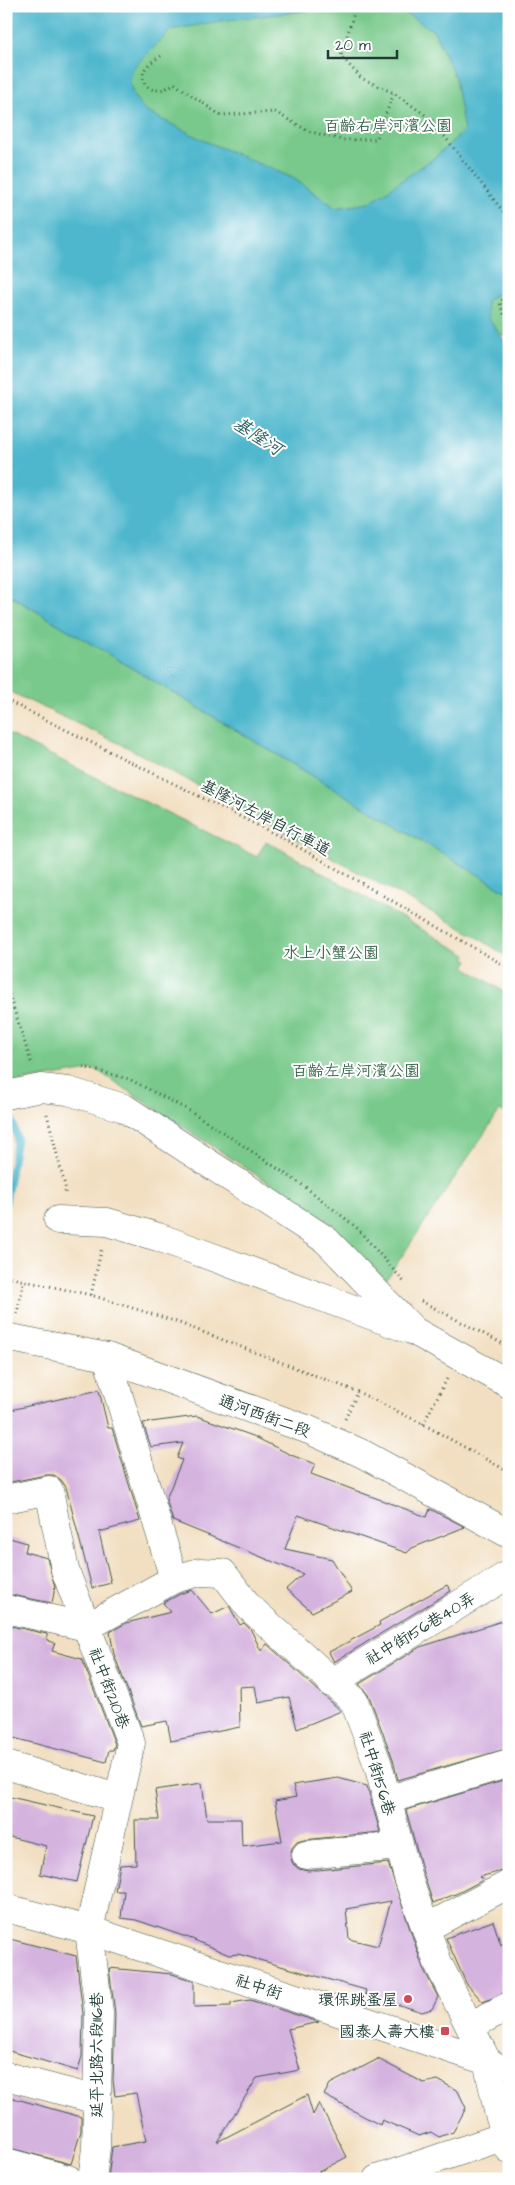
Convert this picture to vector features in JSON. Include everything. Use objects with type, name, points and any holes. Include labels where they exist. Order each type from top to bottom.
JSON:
[{"type":"street","points":[[6,1095],[41,1088],[68,1091],[124,1108],[326,1240],[414,1331]]},
{"type":"street","points":[[58,1220],[108,1222],[158,1237],[414,1331],[509,1384]]},
{"type":"street","name":"通河西街二段","points":[[11,1327],[107,1357],[309,1430],[363,1454],[509,1534]]},
{"type":"street","points":[[6,1609],[87,1627],[174,1579],[107,1357]]},
{"type":"street","name":"社中街210巷","points":[[6,1499],[49,1490],[65,1570],[131,1743],[117,1798],[89,1930]]},
{"type":"street","name":"社中街156巷","points":[[174,1579],[200,1572],[222,1573],[250,1607],[354,1701],[378,1765],[408,1878],[440,1966],[470,2026],[498,2068],[507,2142]]},
{"type":"street","name":"社中街156巷40弄","points":[[332,1682],[509,1574]]},
{"type":"street","points":[[387,1800],[509,1764]]},
{"type":"street","points":[[6,1765],[117,1798]]},
{"type":"street","points":[[306,1855],[399,1846]]},
{"type":"street","points":[[426,1928],[509,1884]]},
{"type":"street","name":"社中街","points":[[6,1908],[89,1930],[498,2068]]},
{"type":"street","name":"延平北路六段116巷","points":[[89,1930],[99,2013],[96,2148],[92,2179]]},
{"type":"street","points":[[470,2026],[509,2006]]},
{"type":"street","points":[[6,2076],[97,2100]]},
{"type":"street","points":[[377,2179],[507,2142]]},
{"type":"street","points":[[6,2162],[68,2179]]},
{"type":"path","points":[[356,6],[341,56],[361,78],[394,93],[431,119],[509,219]]},
{"type":"path","points":[[161,56],[149,64],[145,70],[144,76],[149,88],[163,91],[174,83],[220,115],[274,112],[308,131],[342,140],[376,139],[394,93]]},
{"type":"path","points":[[509,292],[500,302],[503,313],[509,318]]},
{"type":"path","name":"基隆河左岸自行車道","points":[[6,700],[281,837],[509,968]]},
{"type":"path","points":[[91,1296],[108,1222]]},
{"type":"path","points":[[6,1277],[91,1296],[174,1321],[349,1388],[423,1424],[509,1472]]},
{"type":"path","points":[[11,1327],[24,1280]]},
{"type":"path","points":[[423,1424],[459,1356]]},
{"type":"green space","name":"百齡右岸河濱公園","points":[[268,6],[509,6],[509,339],[118,98],[139,53],[175,15]]},
{"type":"green space","points":[[6,593],[509,893],[509,958],[474,935],[127,747],[6,690]]},
{"type":"green space","name":"百齡左岸河濱公園","points":[[6,733],[257,857],[266,841],[467,955],[465,958],[469,960],[465,967],[509,995],[509,1115],[500,1110],[386,1280],[333,1225],[95,1069],[6,1084]]},
{"type":"water","name":"基隆河","points":[[6,6],[347,6],[220,21],[171,30],[133,68],[130,82],[133,95],[145,111],[205,141],[293,178],[336,208],[369,203],[434,158],[464,131],[455,78],[434,31],[394,6],[509,6],[509,285],[486,301],[488,318],[509,347],[509,893],[6,593]]},
{"type":"building","points":[[99,1390],[108,1428],[112,1428],[140,1521],[99,1532],[111,1583],[92,1588],[66,1487],[61,1480],[54,1475],[46,1475],[6,1483],[6,1411]]},
{"type":"building","points":[[197,1416],[253,1436],[291,1455],[315,1464],[311,1474],[427,1517],[430,1509],[465,1527],[412,1548],[407,1553],[298,1515],[285,1549],[332,1559],[352,1592],[312,1612],[286,1589],[303,1574],[173,1521],[166,1499],[182,1460],[177,1458],[183,1443],[151,1447],[143,1423]]},
{"type":"building","points":[[6,1537],[27,1543],[25,1552],[47,1558],[55,1587],[52,1603],[6,1594]]},
{"type":"building","points":[[447,1585],[451,1591],[334,1662],[329,1652],[380,1625],[379,1622]]},
{"type":"building","points":[[192,1590],[212,1614],[229,1606],[240,1625],[244,1623],[251,1630],[261,1651],[267,1644],[341,1711],[297,1729],[289,1697],[258,1703],[255,1686],[239,1687],[240,1727],[171,1741],[167,1721],[141,1726],[114,1654],[110,1632],[126,1623],[171,1612],[163,1603]]},
{"type":"building","points":[[502,1621],[509,1644],[509,1748],[398,1780],[393,1760],[369,1696],[359,1684],[420,1647]]},
{"type":"building","points":[[6,1625],[47,1634],[47,1640],[55,1643],[52,1651],[82,1659],[115,1744],[113,1750],[109,1750],[106,1762],[6,1736]]},
{"type":"building","points":[[338,1778],[367,1786],[380,1832],[304,1840],[297,1842],[292,1848],[290,1856],[293,1864],[299,1869],[308,1871],[388,1863],[423,1968],[438,1997],[432,2009],[422,2012],[365,1994],[366,1990],[238,1954],[229,1955],[192,1939],[136,1920],[121,1918],[124,1891],[115,1891],[120,1865],[136,1864],[135,1820],[159,1820],[155,1790],[202,1783],[207,1819],[241,1819],[242,1846],[282,1841],[275,1801],[296,1797],[293,1785]],"holes":[[[391,1901],[378,1946],[349,1939],[346,1909]]]},
{"type":"building","points":[[509,1779],[509,1869],[479,1877],[483,1880],[433,1903],[406,1810]]},
{"type":"building","points":[[6,1796],[93,1816],[77,1882],[40,1874],[46,1846],[6,1836]]},
{"type":"building","points":[[493,1921],[501,1945],[509,1938],[509,1991],[483,2002],[466,1983],[446,1938]]},
{"type":"building","points":[[6,1938],[76,1956],[83,2014],[82,2056],[78,2071],[6,2050]]},
{"type":"building","points":[[109,1968],[172,1974],[194,1981],[194,2007],[231,2006],[231,2003],[250,2000],[319,2022],[288,2029],[300,2070],[257,2078],[217,2142],[307,2095],[313,2115],[319,2103],[347,2157],[305,2179],[108,2179],[112,2147],[146,2141],[136,2093],[115,2096],[113,2081],[115,2013]]},
{"type":"building","points":[[378,2059],[424,2083],[438,2080],[458,2091],[466,2108],[453,2132],[439,2137],[431,2132],[419,2136],[382,2120],[380,2125],[324,2095],[330,2084]]},
{"type":"building","points":[[6,2096],[81,2117],[81,2131],[71,2164],[6,2147]]},
{"type":"waterway","points":[[6,1202],[17,1138],[7,1100]]},
{"type":"place","name":"環保跳蚤屋","points":[[408,1999]]},
{"type":"place","name":"國泰人壽大樓","points":[[445,2031]]},
{"type":"park label","name":"水上小蟹公園","points":[[331,952]]}]
